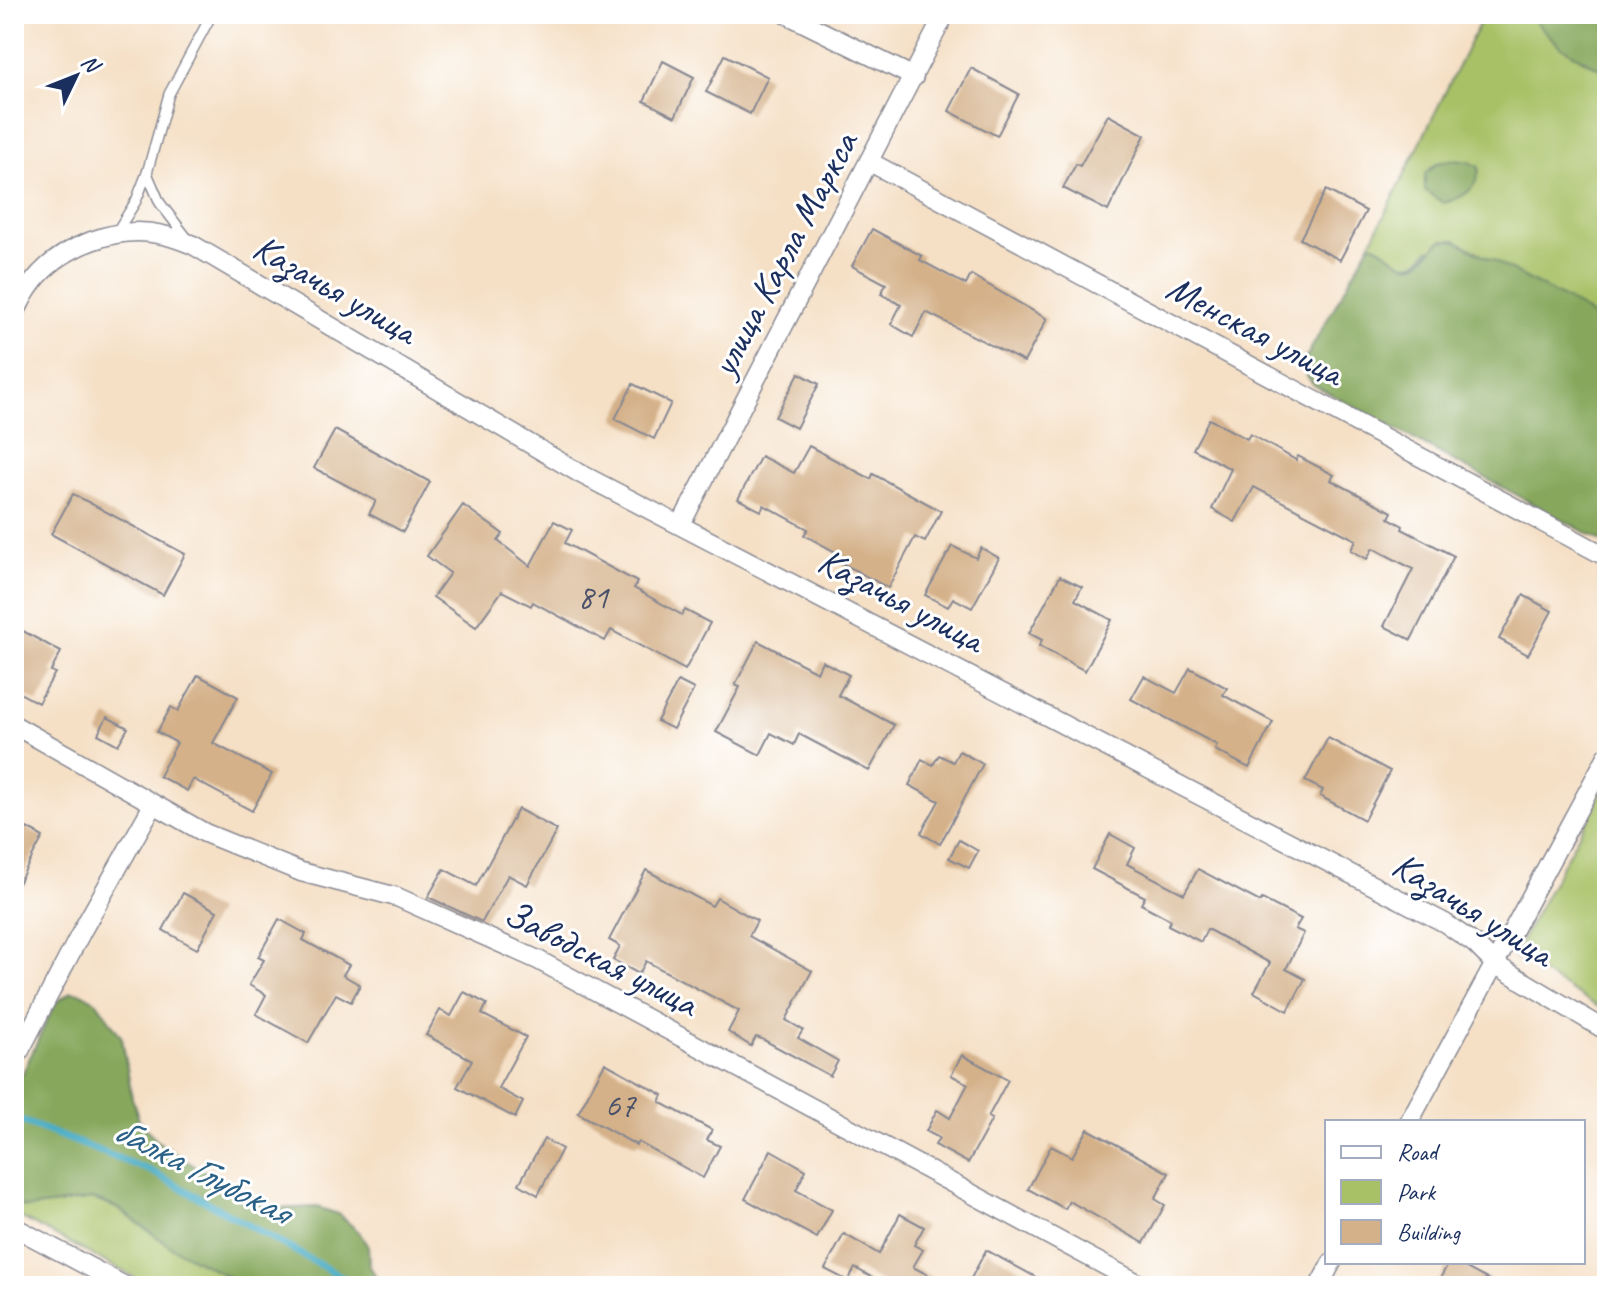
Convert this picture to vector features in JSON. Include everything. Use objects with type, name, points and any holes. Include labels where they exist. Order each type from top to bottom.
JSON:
[{"type":"street","points":[[786,14],[914,77]]},
{"type":"street","name":"улица Карла Маркса","points":[[681,524],[945,14]]},
{"type":"street","name":"Менская улица","points":[[870,162],[1607,557]]},
{"type":"street","points":[[14,315],[24,294],[48,266],[75,248],[116,233]]},
{"type":"street","name":"Казачья улица","points":[[116,233],[160,234],[193,245],[540,452],[1445,923],[1475,944],[1496,965],[1607,1031]]},
{"type":"street","name":"Заводская улица","points":[[14,725],[205,833],[301,872],[397,897],[538,960],[1143,1286]]},
{"type":"street","points":[[1410,1120],[1607,756]]},
{"type":"street","points":[[14,1062],[83,929],[153,805]]},
{"type":"street","points":[[14,1227],[125,1286]]},
{"type":"street","points":[[1319,1286],[1331,1264]]},
{"type":"lane","points":[[116,233],[136,201],[147,173],[169,94],[212,14]]},
{"type":"lane","points":[[147,173],[160,203],[193,245]]},
{"type":"green space","points":[[1484,14],[1528,14],[1560,46],[1607,73],[1607,329],[1429,249],[1415,263],[1408,264],[1370,244]]},
{"type":"green space","points":[[1528,14],[1607,14],[1607,73],[1560,46]]},
{"type":"green space","points":[[1454,160],[1479,167],[1478,175],[1468,192],[1443,203],[1425,190],[1425,174],[1437,163]]},
{"type":"green space","points":[[1442,240],[1455,240],[1582,308],[1607,329],[1607,544],[1314,385],[1306,375],[1304,361],[1370,244],[1409,265],[1423,259]]},
{"type":"green space","points":[[1607,782],[1607,1012],[1513,956]]},
{"type":"green space","points":[[71,992],[81,993],[97,1002],[122,1038],[139,1120],[157,1141],[271,1209],[317,1207],[338,1214],[359,1232],[368,1247],[369,1265],[377,1278],[392,1286],[237,1286],[229,1277],[171,1247],[117,1208],[93,1199],[28,1208],[14,1204],[14,1092],[55,1003]]},
{"type":"green space","points":[[93,1199],[116,1208],[237,1286],[151,1286],[14,1214],[14,1204],[28,1208]]},
{"type":"building","points":[[725,55],[768,77],[750,114],[706,92]]},
{"type":"building","points":[[663,61],[694,77],[675,117],[644,101]]},
{"type":"building","points":[[971,68],[1019,94],[997,136],[949,111]]},
{"type":"building","points":[[1108,115],[1145,135],[1108,211],[1063,188],[1076,164],[1080,166]]},
{"type":"building","points":[[1326,190],[1366,211],[1340,260],[1300,239]]},
{"type":"building","points":[[872,229],[966,285],[971,275],[1047,319],[1024,362],[926,312],[913,337],[891,324],[901,305],[881,294],[886,284],[852,266]]},
{"type":"building","points":[[799,373],[819,384],[796,428],[775,417]]},
{"type":"building","points":[[633,384],[671,403],[654,439],[615,419]]},
{"type":"building","points":[[1209,419],[1247,439],[1250,434],[1296,460],[1298,456],[1334,475],[1331,480],[1392,512],[1389,518],[1403,526],[1402,529],[1454,556],[1411,640],[1384,626],[1413,569],[1373,548],[1367,559],[1351,550],[1356,540],[1254,487],[1235,522],[1212,509],[1231,469],[1193,449]]},
{"type":"building","points":[[335,430],[430,482],[403,532],[369,514],[376,501],[314,468]]},
{"type":"building","points":[[809,446],[871,479],[873,474],[941,511],[925,542],[915,537],[888,588],[838,561],[841,555],[804,535],[808,529],[764,505],[761,511],[738,499],[761,456],[794,473]]},
{"type":"building","points":[[73,494],[185,554],[163,595],[51,534]]},
{"type":"building","points":[[463,505],[503,534],[498,541],[530,566],[554,521],[572,530],[565,543],[637,582],[634,588],[682,615],[685,610],[710,623],[685,670],[611,630],[605,641],[533,602],[531,606],[502,591],[476,627],[433,597],[450,573],[427,556]]},
{"type":"building","points":[[952,546],[976,558],[981,548],[999,558],[972,608],[953,598],[948,607],[925,595]]},
{"type":"building","points":[[1060,576],[1082,587],[1075,600],[1112,620],[1085,671],[1039,646],[1042,640],[1029,633]]},
{"type":"building","points":[[1523,595],[1552,611],[1528,655],[1499,639]]},
{"type":"building","points":[[14,626],[61,652],[51,671],[55,673],[38,703],[14,690]]},
{"type":"building","points":[[758,641],[817,672],[822,661],[849,675],[838,695],[894,725],[869,771],[799,734],[794,745],[771,733],[760,755],[716,732],[740,687],[735,685]]},
{"type":"building","points":[[1190,668],[1227,688],[1223,695],[1273,722],[1249,768],[1215,750],[1217,745],[1131,699],[1144,676],[1176,693]]},
{"type":"building","points":[[198,675],[238,697],[213,743],[272,774],[252,811],[193,779],[187,791],[159,776],[177,743],[157,732],[171,707],[178,711]]},
{"type":"building","points":[[678,681],[694,689],[673,729],[657,721]]},
{"type":"building","points":[[107,717],[128,728],[118,745],[98,734]]},
{"type":"building","points":[[1328,738],[1390,771],[1364,820],[1320,796],[1323,790],[1305,781]]},
{"type":"building","points":[[959,751],[983,764],[940,844],[921,833],[939,801],[909,785],[922,759],[933,765],[939,755],[953,762]]},
{"type":"building","points":[[518,809],[557,830],[527,885],[508,875],[482,922],[428,897],[444,869],[476,886]]},
{"type":"building","points":[[14,821],[43,837],[14,891]]},
{"type":"building","points":[[1110,834],[1135,848],[1127,864],[1184,894],[1198,869],[1260,902],[1262,899],[1301,919],[1295,929],[1304,933],[1286,969],[1305,979],[1288,1011],[1254,992],[1270,963],[1207,929],[1201,942],[1168,925],[1171,920],[1141,904],[1145,897],[1092,869]]},
{"type":"building","points":[[959,840],[978,851],[969,868],[949,858]]},
{"type":"building","points":[[646,870],[712,906],[717,898],[757,921],[749,936],[812,971],[786,1020],[803,1030],[798,1038],[838,1061],[830,1076],[762,1039],[756,1037],[751,1046],[728,1032],[739,1011],[646,961],[639,974],[613,960],[620,946],[609,940]]},
{"type":"building","points":[[183,893],[217,911],[197,949],[163,930]]},
{"type":"building","points":[[279,919],[306,934],[303,940],[349,965],[343,975],[360,985],[351,1002],[336,994],[308,1043],[256,1014],[266,995],[249,985],[264,960],[258,957]]},
{"type":"building","points":[[464,992],[487,1004],[482,1014],[526,1037],[498,1088],[523,1102],[515,1118],[457,1087],[472,1060],[426,1035],[440,1010],[451,1016]]},
{"type":"building","points":[[962,1055],[1008,1080],[988,1117],[992,1119],[968,1163],[935,1145],[939,1138],[926,1131],[937,1110],[950,1118],[968,1084],[951,1075]]},
{"type":"building","points":[[605,1063],[663,1095],[660,1102],[712,1130],[707,1140],[720,1146],[703,1178],[578,1113]]},
{"type":"building","points":[[1088,1129],[1169,1173],[1155,1199],[1165,1205],[1144,1243],[1069,1201],[1065,1209],[1028,1189],[1051,1146],[1072,1157]]},
{"type":"building","points":[[544,1139],[562,1149],[538,1195],[519,1184]]},
{"type":"building","points":[[771,1150],[806,1170],[796,1190],[832,1210],[817,1238],[745,1199]]},
{"type":"building","points":[[900,1214],[924,1227],[914,1245],[923,1250],[913,1267],[949,1286],[888,1286],[855,1268],[848,1281],[825,1269],[844,1234],[879,1254]]},
{"type":"building","points":[[986,1250],[1052,1286],[967,1286]]},
{"type":"building","points":[[1448,1264],[1459,1264],[1500,1286],[1436,1286]]},
{"type":"waterway","name":"балка Глубокая","points":[[14,1118],[151,1171],[358,1286]]}]
